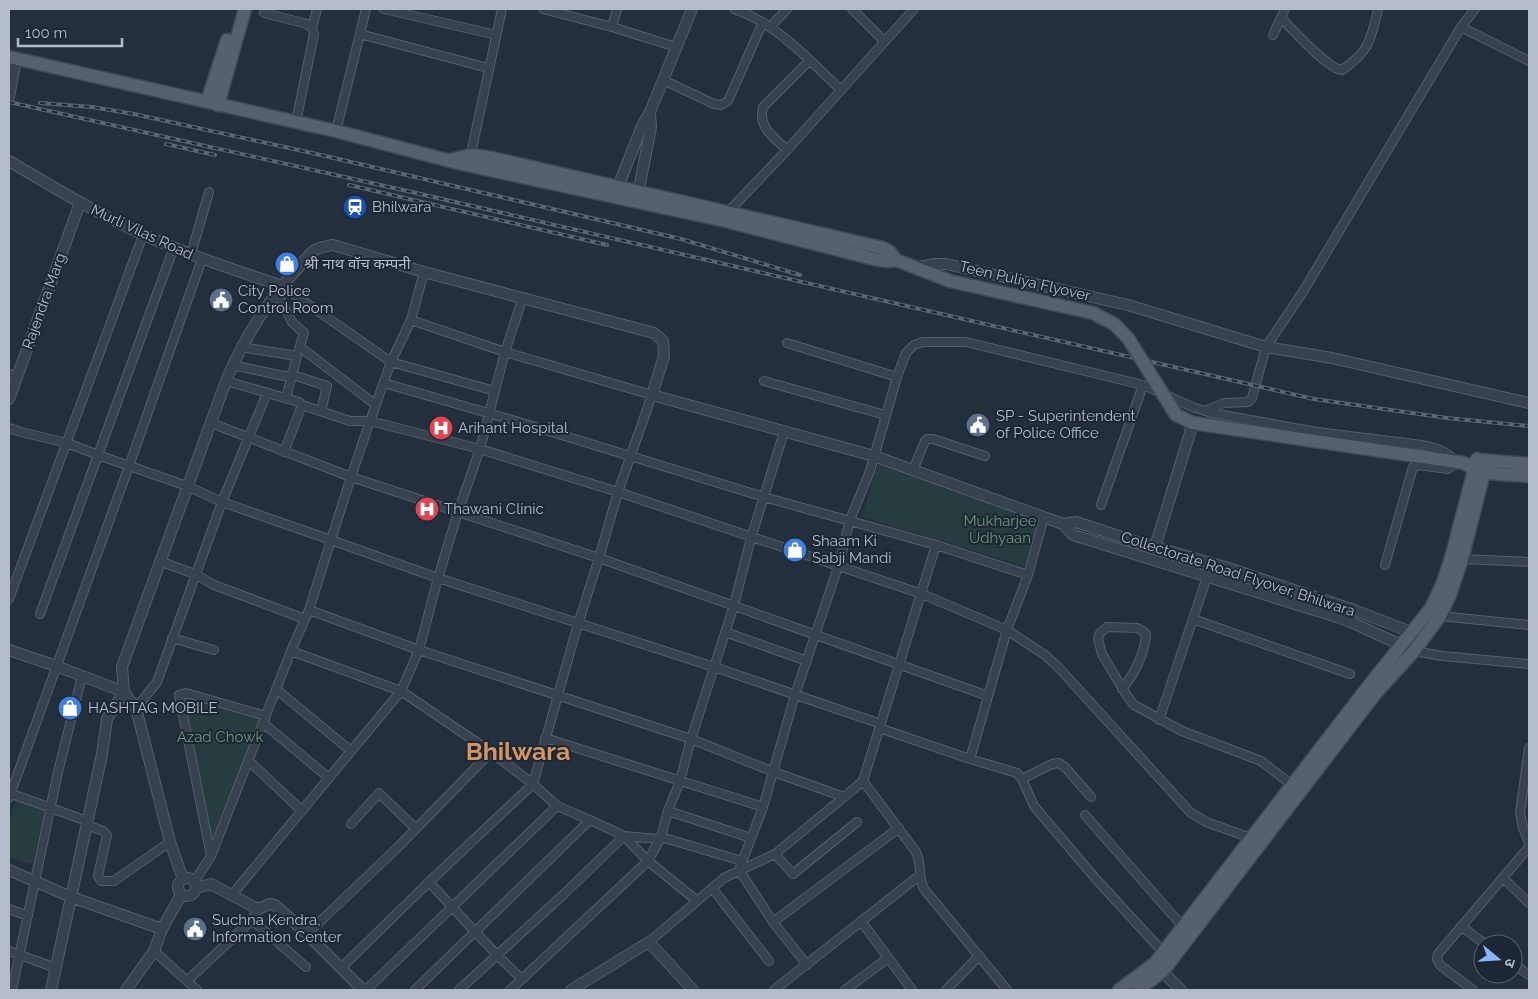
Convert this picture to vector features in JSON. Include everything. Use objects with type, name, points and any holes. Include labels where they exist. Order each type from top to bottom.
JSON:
[{"type":"main road","points":[[212,103],[237,9]]},
{"type":"main road","points":[[212,103],[245,9]]},
{"type":"main road","points":[[12,58],[336,131],[450,160],[492,158],[878,260],[889,262],[896,260],[890,252],[883,248],[728,212],[637,196]]},
{"type":"main road","name":"Teen Puliya Flyover","points":[[896,260],[950,281],[1093,313],[1114,324],[1128,338],[1176,415],[1193,423],[1474,465]]},
{"type":"main road","points":[[1474,465],[1529,464]]},
{"type":"main road","points":[[1474,465],[1529,476]]},
{"type":"main road","points":[[1138,990],[1159,967],[1375,694],[1414,651],[1440,616],[1450,595],[1462,559],[1474,465]]},
{"type":"main road","points":[[1118,990],[1159,967],[1164,952],[1431,608],[1451,558],[1474,465]]},
{"type":"street","points":[[312,28],[317,9]]},
{"type":"street","points":[[336,131],[366,9]]},
{"type":"street","points":[[384,9],[496,35]]},
{"type":"street","points":[[470,160],[502,9]]},
{"type":"street","points":[[543,9],[559,11],[676,47]]},
{"type":"street","points":[[612,27],[618,9]]},
{"type":"street","points":[[617,191],[642,126],[650,112],[692,9]]},
{"type":"street","points":[[734,9],[753,12],[785,38],[840,90]]},
{"type":"street","points":[[663,80],[714,104],[721,105],[728,101],[767,25],[787,9]]},
{"type":"street","points":[[852,9],[884,41]]},
{"type":"street","points":[[728,212],[787,150],[914,9]]},
{"type":"street","points":[[1273,35],[1286,9]]},
{"type":"street","points":[[1281,18],[1334,68],[1342,70],[1357,60],[1367,48],[1378,9]]},
{"type":"street","points":[[1204,411],[1224,402],[1248,402],[1252,398],[1266,347],[1304,290],[1461,27],[1475,9]]},
{"type":"street","points":[[264,13],[307,24],[312,28],[314,34],[296,122]]},
{"type":"street","points":[[1461,27],[1529,61]]},
{"type":"street","points":[[360,34],[488,68]]},
{"type":"street","points":[[9,97],[12,58]]},
{"type":"street","points":[[787,150],[762,125],[763,107],[809,61]]},
{"type":"street","points":[[637,196],[651,127],[650,112]]},
{"type":"street","name":"Murli Vilas Road","points":[[9,161],[80,203],[143,235],[279,289]]},
{"type":"street","points":[[191,254],[209,192]]},
{"type":"street","name":"Rajendra Marg","points":[[9,399],[13,376],[80,203]]},
{"type":"street","points":[[9,599],[143,235]]},
{"type":"street","points":[[51,990],[108,719],[124,692],[122,667],[159,561],[232,365],[262,312],[279,289],[314,251],[333,245],[424,272],[654,333],[663,341],[664,356],[618,492],[578,624],[533,784],[341,968]]},
{"type":"street","points":[[40,614],[174,247]]},
{"type":"street","points":[[170,842],[114,882],[101,881],[98,876],[107,835],[103,830],[50,808],[9,795],[202,259]]},
{"type":"street","points":[[919,268],[935,264],[946,264],[1118,303],[1266,347],[1332,358],[1529,403]]},
{"type":"street","points":[[182,895],[192,895],[195,885],[211,856],[309,610],[370,421],[391,362],[411,320],[424,272]]},
{"type":"street","points":[[279,289],[292,322],[304,334],[286,398]]},
{"type":"street","points":[[279,289],[391,362],[495,391]]},
{"type":"street","points":[[231,896],[401,691],[419,650],[458,512],[480,449],[505,352],[522,297]]},
{"type":"street","points":[[411,320],[505,352],[652,395],[874,456],[1063,524],[1073,535],[1353,623],[1414,651],[1442,656],[1529,664]]},
{"type":"street","points":[[739,870],[763,807],[795,695],[838,567],[850,520],[874,456],[896,377],[906,353],[914,345],[923,342],[966,342],[1143,385],[1204,411],[1317,432],[1434,448],[1474,465]]},
{"type":"street","points":[[787,343],[896,377]]},
{"type":"street","points":[[300,346],[376,405]]},
{"type":"street","points":[[241,347],[297,356]]},
{"type":"street","points":[[232,365],[284,376],[292,375],[327,386],[321,411]]},
{"type":"street","points":[[226,381],[299,402],[302,405],[350,421],[370,421],[480,449],[618,492],[922,594],[1007,630],[1045,655],[1190,812],[1206,822],[1251,838]]},
{"type":"street","points":[[764,381],[885,414]]},
{"type":"street","points":[[384,383],[764,497],[850,520],[1028,576]]},
{"type":"street","points":[[1100,505],[1143,385]]},
{"type":"street","points":[[136,708],[157,682],[222,502],[267,393]]},
{"type":"street","points":[[284,452],[302,405]]},
{"type":"street","points":[[211,422],[351,477],[599,558],[988,696]]},
{"type":"street","points":[[1155,547],[1193,423]]},
{"type":"street","points":[[9,428],[67,443],[187,486],[222,502],[438,578],[714,667],[970,759],[1017,773],[1022,779],[1034,806],[1095,878],[1164,952]]},
{"type":"street","points":[[510,990],[648,861],[661,837],[734,605],[751,538],[784,432]]},
{"type":"street","points":[[913,470],[925,441],[933,438],[985,456]]},
{"type":"street","points":[[1385,564],[1413,467],[1418,465],[1448,469],[1474,465]]},
{"type":"street","points":[[970,759],[1007,630],[1028,576],[1044,517]]},
{"type":"street","name":"Collectorate Road Flyover, Bhilwara","points":[[1063,524],[1081,523],[1225,567],[1412,631],[1424,637]]},
{"type":"street","points":[[571,990],[649,942],[724,878],[775,854],[863,781],[936,546]]},
{"type":"street","points":[[1462,559],[1529,562]]},
{"type":"street","points":[[159,561],[195,574],[214,585],[305,620]]},
{"type":"street","points":[[1159,720],[1207,577]]},
{"type":"street","points":[[309,610],[558,697],[691,739],[844,797]]},
{"type":"street","points":[[1440,616],[1529,625]]},
{"type":"street","points":[[1193,619],[1350,674]]},
{"type":"street","points":[[1122,689],[1136,668],[1146,634],[1137,628],[1107,627],[1100,633],[1099,645],[1102,654],[1122,689],[1134,705],[1182,731],[1261,761],[1292,785]]},
{"type":"street","points":[[725,632],[807,660]]},
{"type":"street","points":[[172,638],[214,650]]},
{"type":"street","points":[[9,650],[124,692],[136,708],[170,842],[183,879]]},
{"type":"street","points":[[291,652],[401,691],[491,752],[533,784],[557,806],[624,836],[659,839],[661,837],[742,861]]},
{"type":"street","points":[[12,990],[50,808],[82,676]]},
{"type":"street","points":[[276,689],[351,752]]},
{"type":"street","points":[[211,856],[179,695],[186,693],[264,720],[330,778]]},
{"type":"street","points":[[545,738],[763,807]]},
{"type":"street","points":[[1472,990],[1440,965],[1437,959],[1440,950],[1503,878],[1529,845],[1520,814],[1529,748]]},
{"type":"street","points":[[307,934],[416,829],[491,752]]},
{"type":"street","points":[[248,760],[302,811]]},
{"type":"street","points":[[1022,779],[1052,764],[1059,763],[1066,767],[1091,797]]},
{"type":"street","points":[[863,781],[919,858],[920,881],[924,889],[1008,990]]},
{"type":"street","points":[[351,824],[379,793],[416,829]]},
{"type":"street","points":[[187,981],[252,920],[258,909],[270,904],[275,905],[365,990],[557,806]]},
{"type":"street","points":[[668,811],[751,838]]},
{"type":"street","points":[[1084,815],[1183,927]]},
{"type":"street","points":[[415,990],[590,820]]},
{"type":"street","points":[[775,854],[793,874],[857,822]]},
{"type":"street","points":[[774,922],[899,828]]},
{"type":"street","points":[[624,836],[648,861],[696,900]]},
{"type":"street","points":[[459,990],[566,893],[624,836]]},
{"type":"street","points":[[9,870],[72,897],[162,929]]},
{"type":"street","points":[[739,870],[774,922],[807,964]]},
{"type":"street","points":[[774,990],[920,875]]},
{"type":"street","points":[[182,895],[178,888],[179,883],[183,879],[189,878],[195,885]]},
{"type":"street","points":[[1503,878],[1529,903]]},
{"type":"street","points":[[429,882],[522,979]]},
{"type":"street","points":[[195,885],[211,884],[258,909]]},
{"type":"street","points":[[712,888],[769,961]]},
{"type":"street","points":[[126,990],[154,951],[162,929],[182,895]]},
{"type":"street","points":[[9,909],[28,916]]},
{"type":"street","points":[[252,920],[306,967]]},
{"type":"street","points":[[861,922],[912,990]]},
{"type":"street","points":[[1461,926],[1473,935]]},
{"type":"street","points":[[649,942],[693,990]]},
{"type":"street","points":[[9,950],[56,968]]},
{"type":"street","points":[[154,951],[196,990]]},
{"type":"street","points":[[946,990],[979,956]]},
{"type":"street","points":[[845,990],[888,958]]},
{"type":"street","points":[[1159,967],[1181,990]]},
{"type":"green space","name":"Mukharjee Udhyaan","points":[[878,463],[1042,512],[1025,566],[862,517]]},
{"type":"green space","name":"Azad Chowk","points":[[181,696],[260,717],[212,840]]},
{"type":"green space","points":[[16,800],[45,812],[32,864],[9,858],[9,824]]},
{"type":"railway","points":[[9,102],[416,193],[1314,399],[1447,418],[1529,426]]},
{"type":"railway","points":[[40,103],[92,107],[134,114],[321,155],[681,239],[800,275]]},
{"type":"railway","points":[[166,144],[215,155]]},
{"type":"railway","points":[[349,185],[607,245]]},
{"type":"place","name":"Bhilwara","points":[[355,207]]},
{"type":"place","name":"श्री नाथ वॉच कम्पनी","points":[[287,264]]},
{"type":"place","name":"City Police Control Room","points":[[221,300]]},
{"type":"place","name":"SP - Superintendent of Police Office","points":[[978,425]]},
{"type":"place","name":"Arihant Hospital","points":[[441,428]]},
{"type":"place","name":"Thawani Clinic","points":[[427,509]]},
{"type":"place","name":"Shaam Ki Sabji Mandi","points":[[795,550]]},
{"type":"place","name":"HASHTAG MOBILE","points":[[70,708]]},
{"type":"place","name":"Suchna Kendra, Information Center","points":[[195,929]]},
{"type":"district","name":"Bhilwara","points":[[518,751]]}]
